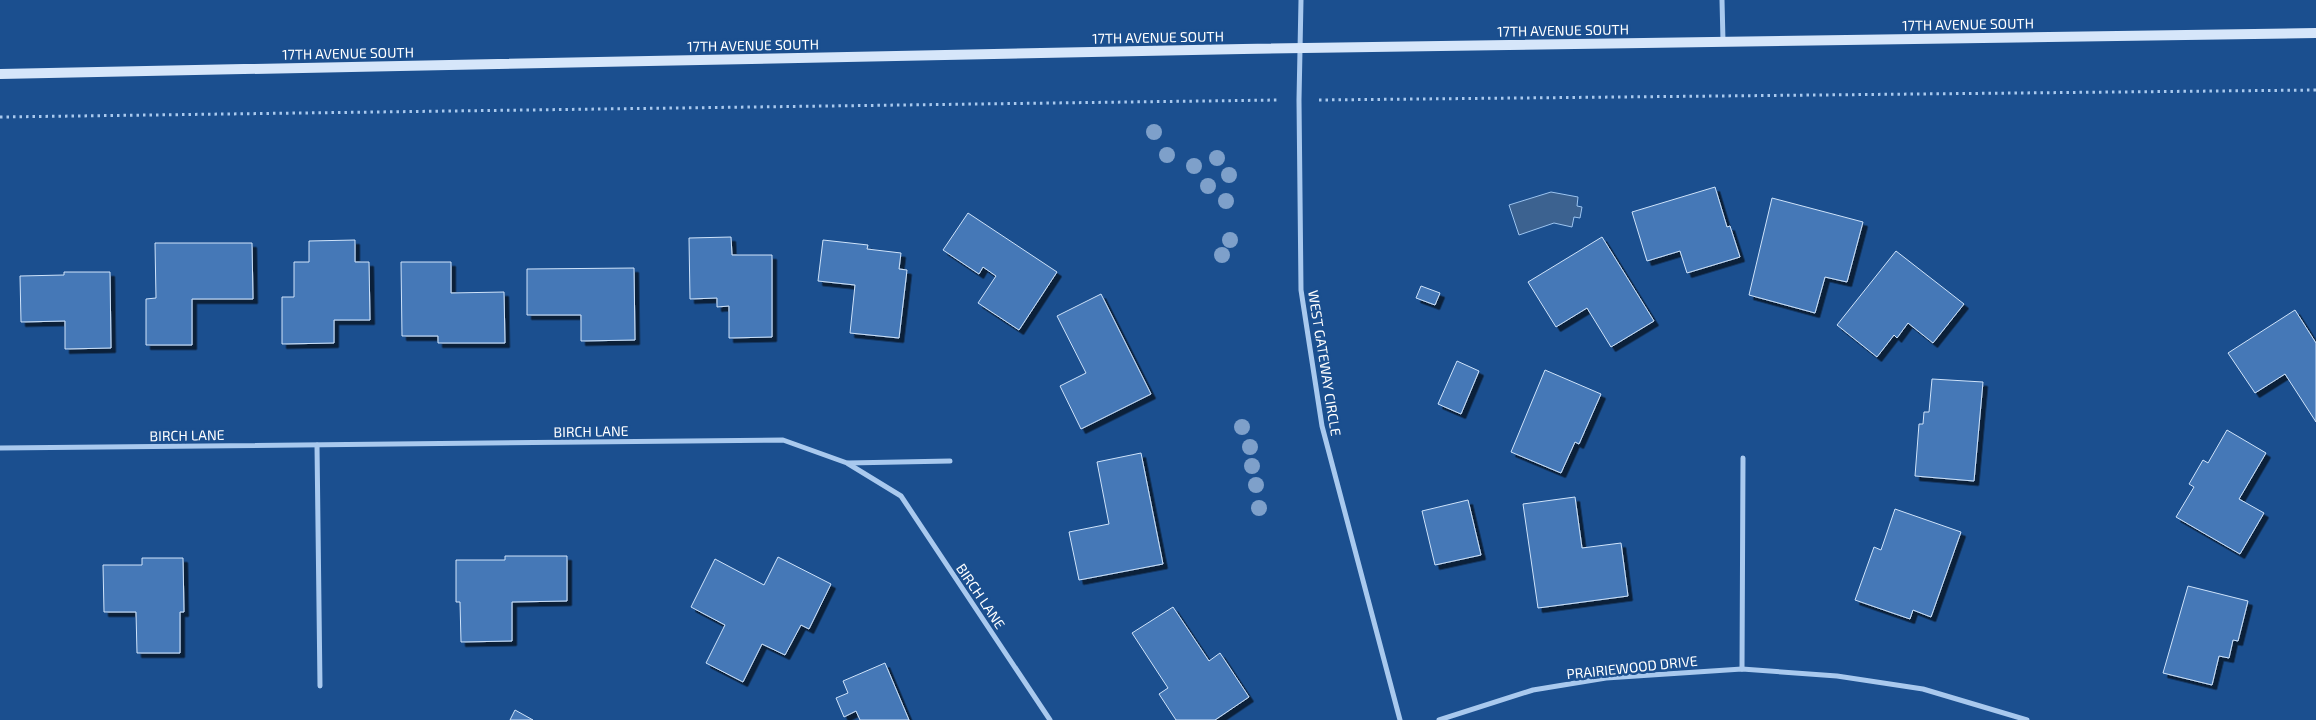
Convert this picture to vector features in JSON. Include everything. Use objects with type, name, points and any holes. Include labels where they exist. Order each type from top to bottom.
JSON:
[{"type":"street","name":"WEST GATEWAY CIRCLE","points":[[1301,0],[1299,100],[1301,290],[1322,426],[1400,720]]},
{"type":"street","points":[[1722,0],[1723,41]]},
{"type":"street","name":"17TH AVENUE SOUTH","points":[[0,74],[1300,48],[2316,33]]},
{"type":"street","name":"BIRCH LANE","points":[[0,448],[783,440],[847,463],[901,496],[1050,720]]},
{"type":"street","points":[[317,445],[320,686]]},
{"type":"street","points":[[1742,668],[1743,458]]},
{"type":"street","points":[[847,463],[950,461]]},
{"type":"street","name":"PRAIRIEWOOD DRIVE","points":[[1439,720],[1533,690],[1606,678],[1742,668],[1837,676],[1923,689],[2027,720]]},
{"type":"path","points":[[0,117],[1299,100],[2316,90]]},
{"type":"water","points":[[1551,192],[1578,197],[1577,206],[1582,207],[1580,218],[1574,217],[1572,227],[1554,223],[1519,235],[1509,205]]},
{"type":"building","points":[[1715,187],[1727,227],[1730,226],[1740,257],[1687,273],[1680,251],[1647,261],[1632,212]]},
{"type":"building","points":[[1772,198],[1863,222],[1847,282],[1825,277],[1815,313],[1749,295]]},
{"type":"building","points":[[968,213],[1057,272],[1019,330],[978,303],[996,276],[983,267],[979,274],[943,250]]},
{"type":"building","points":[[731,237],[732,255],[772,255],[772,337],[729,338],[729,306],[717,307],[717,298],[690,299],[689,238]]},
{"type":"building","points":[[1602,237],[1654,321],[1611,347],[1587,308],[1556,327],[1528,282]]},
{"type":"building","points":[[355,240],[355,262],[369,262],[370,320],[334,320],[334,343],[282,344],[282,297],[294,297],[294,262],[309,262],[309,241]]},
{"type":"building","points":[[823,240],[868,245],[867,249],[901,253],[899,269],[907,270],[899,338],[850,333],[855,285],[818,281]]},
{"type":"building","points":[[155,243],[252,243],[253,299],[192,299],[192,345],[146,345],[146,299],[156,298]]},
{"type":"building","points":[[1896,251],[1964,304],[1933,343],[1908,323],[1897,338],[1894,335],[1877,357],[1837,325]]},
{"type":"building","points":[[401,262],[451,262],[451,293],[504,292],[505,343],[438,343],[438,336],[402,336]]},
{"type":"building","points":[[634,268],[635,340],[581,341],[581,315],[527,315],[527,269]]},
{"type":"building","points":[[64,272],[110,272],[111,348],[65,349],[65,321],[21,322],[20,276],[64,275]]},
{"type":"building","points":[[1421,286],[1440,293],[1435,305],[1416,298]]},
{"type":"building","points":[[1101,294],[1151,394],[1081,429],[1060,386],[1086,373],[1057,316]]},
{"type":"building","points":[[2295,310],[2316,343],[2316,422],[2285,374],[2255,393],[2228,353]]},
{"type":"building","points":[[1457,361],[1479,371],[1461,414],[1438,404]]},
{"type":"building","points":[[1545,370],[1601,394],[1579,444],[1575,442],[1561,473],[1511,452]]},
{"type":"building","points":[[1932,379],[1983,382],[1974,481],[1915,476],[1919,424],[1923,424],[1924,412],[1929,412]]},
{"type":"building","points":[[2227,430],[2266,453],[2239,499],[2264,513],[2240,554],[2176,517],[2194,487],[2189,484],[2203,460],[2208,463]]},
{"type":"building","points":[[1141,453],[1163,564],[1079,580],[1069,532],[1109,524],[1097,462]]},
{"type":"building","points":[[1575,497],[1582,548],[1621,543],[1628,596],[1538,608],[1523,504]]},
{"type":"building","points":[[1468,500],[1481,555],[1435,565],[1422,511]]},
{"type":"building","points":[[1895,509],[1961,532],[1931,617],[1913,610],[1910,619],[1855,600],[1874,547],[1881,550]]},
{"type":"building","points":[[505,556],[567,556],[567,601],[512,602],[512,641],[461,642],[460,602],[456,602],[456,560],[505,560]]},
{"type":"building","points":[[778,557],[831,584],[809,629],[801,625],[785,655],[762,644],[743,682],[706,663],[725,625],[691,607],[715,559],[764,585]]},
{"type":"building","points":[[142,558],[183,558],[184,612],[180,612],[180,653],[137,653],[136,612],[104,612],[103,565],[142,565]]},
{"type":"building","points":[[2188,586],[2248,601],[2238,641],[2233,640],[2229,658],[2219,656],[2212,685],[2163,673]]},
{"type":"building","points":[[1173,607],[1209,661],[1220,653],[1249,697],[1215,720],[1176,720],[1159,694],[1168,688],[1132,633]]},
{"type":"building","points":[[885,663],[909,720],[860,720],[856,711],[844,717],[836,698],[848,693],[843,681]]},
{"type":"building","points":[[515,710],[533,720],[510,720]]}]
